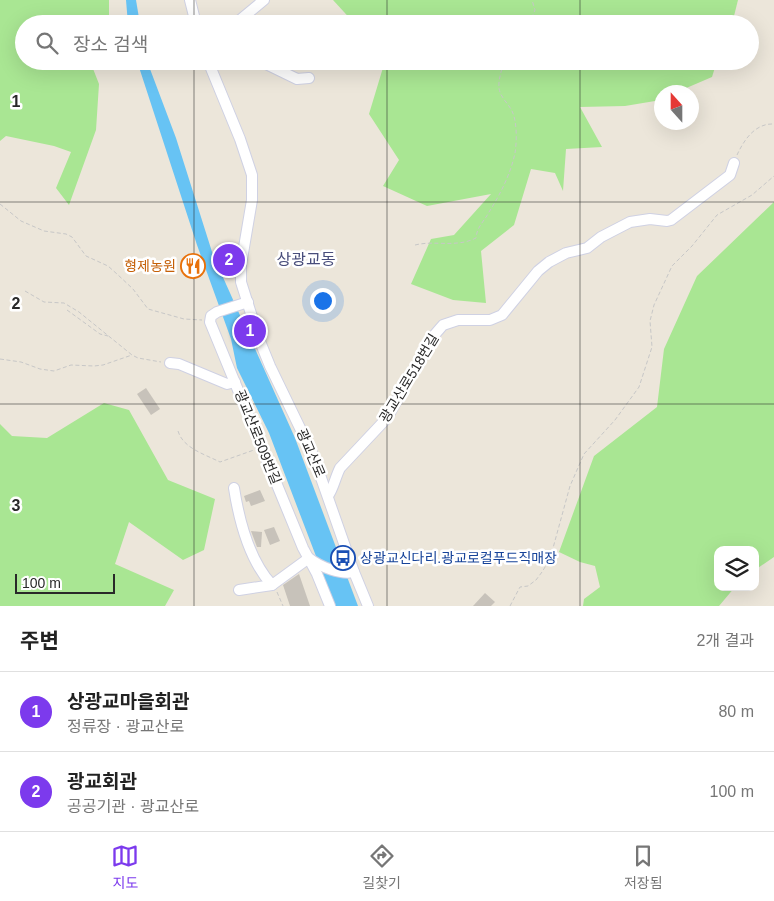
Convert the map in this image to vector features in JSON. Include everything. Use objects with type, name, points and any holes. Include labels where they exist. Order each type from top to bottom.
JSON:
[{"type":"street","points":[[190,0],[194,15]]},
{"type":"street","points":[[246,15],[264,0]]},
{"type":"street","name":"광교산로","points":[[212,70],[240,139],[252,175],[252,200],[241,265],[243,303],[270,366],[313,455],[328,496],[351,573],[368,606]]},
{"type":"street","points":[[278,70],[297,79],[309,78]]},
{"type":"street","name":"광교산로518번길","points":[[328,496],[334,487],[335,478],[340,468],[387,418],[438,329],[458,320],[490,320],[502,315],[538,271],[549,262],[566,253],[586,248],[601,237],[630,222],[650,219],[671,220],[730,175],[734,164]]},
{"type":"street","points":[[213,316],[243,303]]},
{"type":"street","name":"광교산로509번길","points":[[213,316],[235,382],[303,548],[313,561],[330,606]]},
{"type":"street","points":[[170,363],[179,364],[227,384],[235,382]]},
{"type":"street","points":[[234,488],[252,554],[263,575],[272,585]]},
{"type":"street","points":[[239,590],[272,585],[304,563],[313,561],[351,573]]},
{"type":"path","points":[[532,0],[536,10],[534,15]]},
{"type":"path","points":[[414,245],[424,243],[458,244],[466,243],[476,238],[476,230],[496,199],[510,168],[515,152],[516,136],[512,111],[504,100],[499,87],[502,70]]},
{"type":"path","points":[[734,164],[749,135],[761,126],[774,124]]},
{"type":"path","points":[[510,606],[520,586],[528,586],[536,580],[550,558],[570,486],[584,454],[615,420],[639,387],[652,347],[650,322],[654,305],[672,266],[692,246],[717,215],[752,195],[774,176]]},
{"type":"path","points":[[0,204],[21,220],[44,232],[72,236],[86,256],[108,266],[132,289],[148,309],[191,320],[213,316]]},
{"type":"path","points":[[25,291],[44,302],[64,303],[138,358],[170,363]]},
{"type":"path","points":[[67,310],[100,334],[108,336]]},
{"type":"path","points":[[0,359],[21,362],[51,371],[71,364],[103,365],[132,355]]},
{"type":"path","points":[[178,430],[180,438],[185,443],[220,462],[262,446]]},
{"type":"path","points":[[272,585],[277,591],[283,606]]},
{"type":"green space","points":[[0,0],[109,0],[109,15],[15,15],[15,70],[94,70],[99,84],[96,130],[69,205],[56,188],[71,152],[54,146],[6,136],[0,141]]},
{"type":"green space","points":[[333,0],[738,0],[734,15],[347,15]]},
{"type":"green space","points":[[382,70],[714,70],[712,77],[693,85],[654,85],[654,101],[625,106],[580,107],[602,147],[566,149],[563,191],[555,173],[531,169],[514,225],[481,251],[486,303],[453,300],[411,284],[431,239],[454,235],[491,194],[427,206],[383,186],[399,160],[369,114]]},
{"type":"green space","points":[[774,202],[774,557],[759,567],[759,546],[714,546],[714,591],[732,591],[719,606],[583,606],[584,599],[600,587],[595,566],[580,562],[559,552],[594,456],[657,407],[664,349],[697,276]]},
{"type":"green space","points":[[104,403],[129,410],[168,480],[215,499],[204,550],[183,560],[129,522],[115,564],[174,590],[165,606],[0,606],[0,424],[12,436],[47,438]]},
{"type":"water","points":[[126,0],[136,0],[138,15],[127,15]]},
{"type":"water","points":[[140,70],[150,70],[176,138],[213,255],[295,438],[358,606],[335,606],[269,433],[237,368],[231,339],[197,245]]},
{"type":"building","points":[[234,252],[230,273],[222,253]]},
{"type":"building","name":"형제농원","points":[[192,253],[203,274],[193,280],[185,258]]},
{"type":"building","points":[[146,388],[160,409],[151,415],[137,394]]},
{"type":"building","points":[[260,490],[265,501],[251,506],[249,501],[246,502],[244,496]]},
{"type":"building","points":[[274,527],[280,541],[270,545],[264,530]]},
{"type":"building","points":[[251,531],[262,532],[261,547],[257,547]]},
{"type":"building","points":[[299,574],[310,606],[290,606],[283,585]]},
{"type":"building","points":[[485,593],[495,602],[491,606],[473,606]]},
{"type":"place","name":"광교회관","points":[[229,260]]},
{"type":"place","name":"형제농원","points":[[193,266]]},
{"type":"place","name":"상광교마을회관","points":[[250,331]]},
{"type":"place","name":"상광교신다리.광교로컬푸드직매장","points":[[343,558]]},
{"type":"district","name":"상광교동","points":[[306,259]]}]
